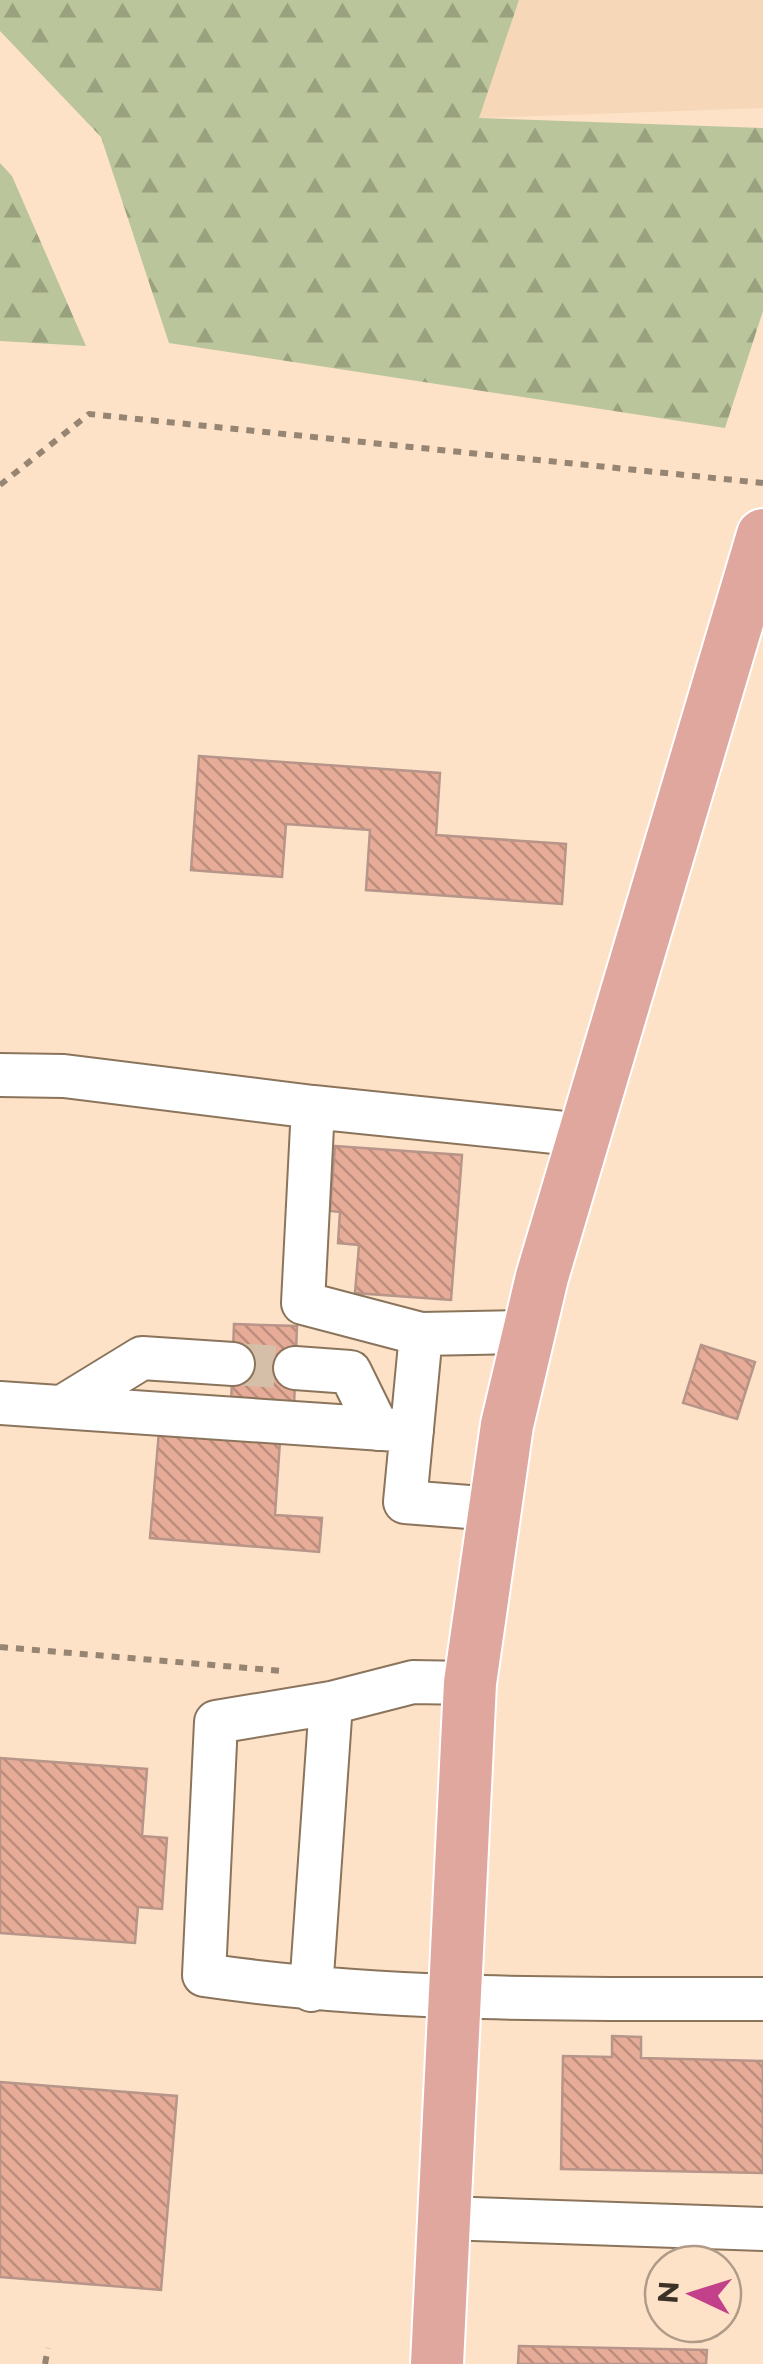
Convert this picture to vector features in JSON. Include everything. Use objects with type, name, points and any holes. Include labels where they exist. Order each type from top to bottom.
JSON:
[{"type":"main road","points":[[437,2364],[470,1682],[507,1425],[584,1135],[763,534]]},
{"type":"lane","points":[[0,1074],[64,1076],[584,1135]]},
{"type":"lane","points":[[313,1107],[303,1303],[420,1334],[529,1332]]},
{"type":"lane","points":[[420,1334],[395,1430],[406,1502],[494,1509]]},
{"type":"lane","points":[[62,1407],[142,1358],[233,1364]]},
{"type":"lane","points":[[295,1368],[350,1372],[395,1430]]},
{"type":"lane","points":[[0,1403],[395,1430]]},
{"type":"lane","points":[[470,1682],[413,1682],[331,1703],[216,1722],[204,1974],[311,1990],[454,1999],[763,1999]]},
{"type":"lane","points":[[311,1990],[331,1703]]},
{"type":"lane","points":[[444,2218],[763,2229]]},
{"type":"path","points":[[0,485],[89,414],[763,483]]},
{"type":"path","points":[[0,1646],[295,1672]]},
{"type":"path","points":[[45,2364],[48,2348]]},
{"type":"shaded area","points":[[519,0],[763,0],[763,108],[478,118]]},
{"type":"green space","points":[[0,0],[519,0],[479,118],[763,128],[763,311],[725,428],[169,343],[101,137],[0,31]]},
{"type":"green space","points":[[0,163],[12,176],[86,346],[0,341]]},
{"type":"building","points":[[199,756],[440,773],[436,835],[566,844],[562,904],[366,890],[370,830],[286,824],[282,877],[191,870]]},
{"type":"building","points":[[335,1146],[462,1155],[451,1300],[355,1293],[359,1245],[338,1243],[340,1212],[330,1211]]},
{"type":"building","points":[[234,1324],[297,1326],[294,1407],[231,1405]]},
{"type":"building","points":[[701,1345],[755,1362],[737,1419],[683,1403]]},
{"type":"building","points":[[159,1431],[280,1441],[275,1515],[322,1518],[319,1552],[150,1538]]},
{"type":"building","points":[[0,1758],[147,1769],[142,1836],[167,1838],[162,1909],[138,1907],[135,1943],[0,1933]]},
{"type":"building","points":[[612,2036],[641,2037],[641,2058],[763,2061],[763,2173],[561,2169],[563,2056],[612,2057]]},
{"type":"building","points":[[0,2082],[177,2096],[161,2290],[0,2277]]},
{"type":"building","points":[[519,2346],[707,2350],[706,2364],[518,2364]]},
{"type":"tunnel","points":[[233,1364],[295,1368]]}]
